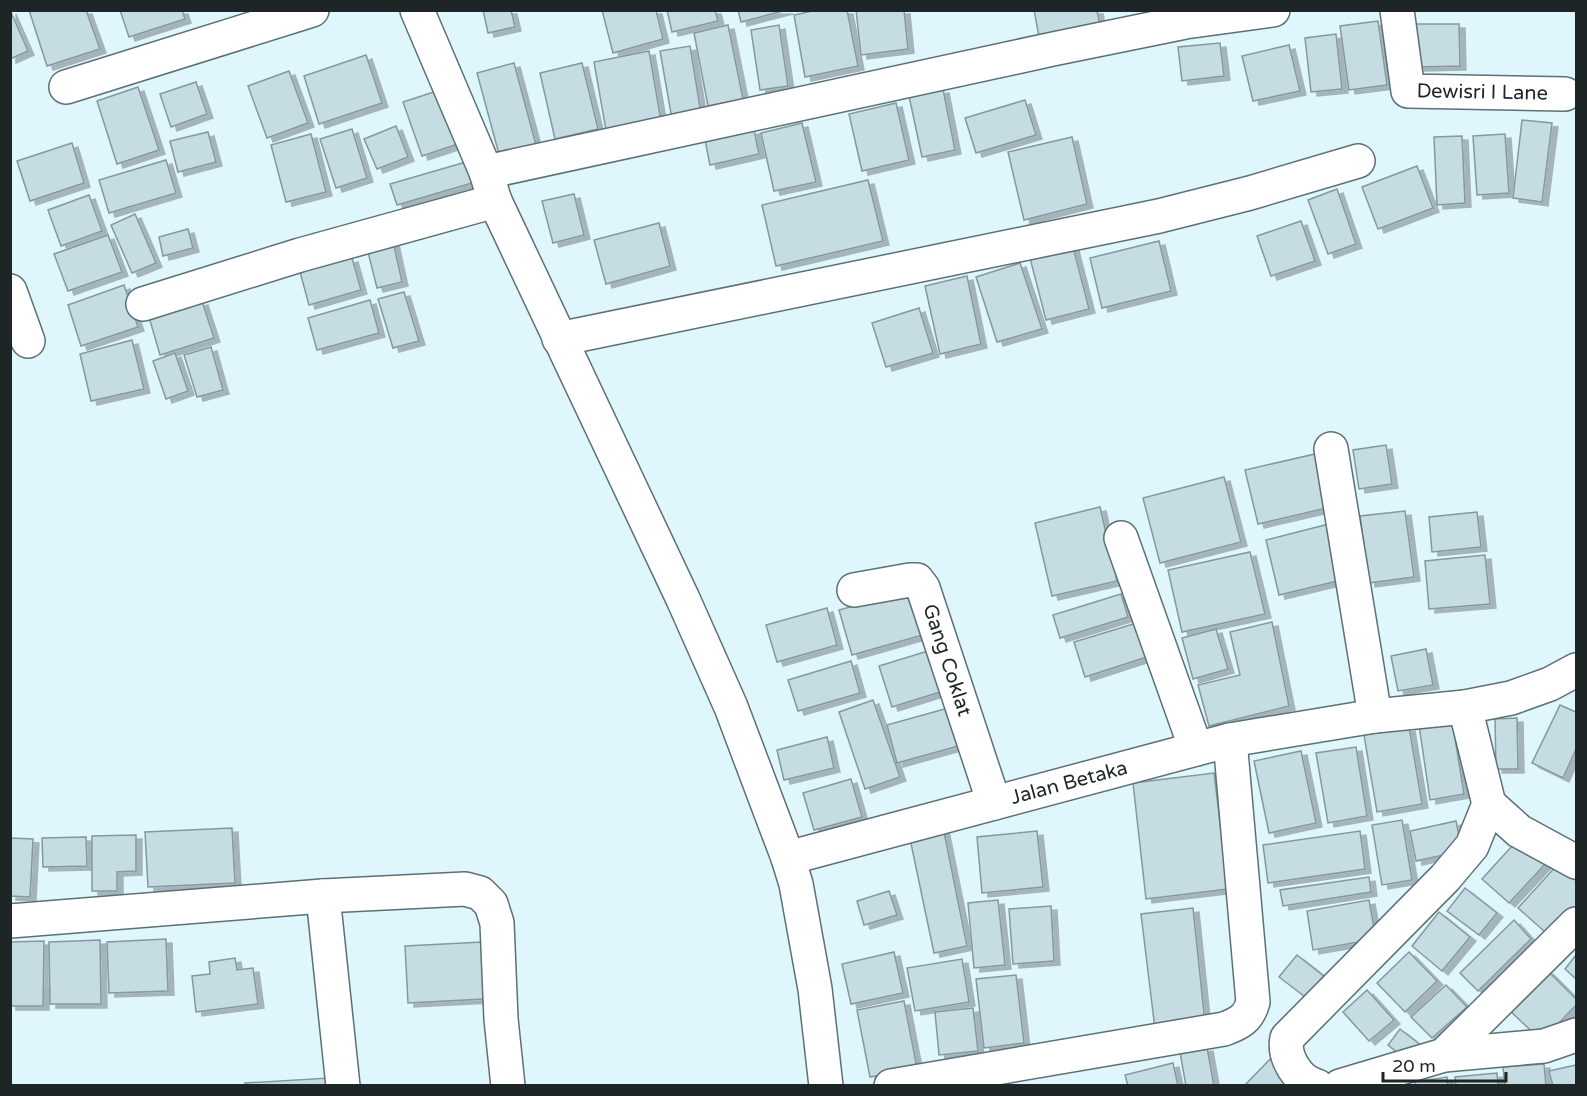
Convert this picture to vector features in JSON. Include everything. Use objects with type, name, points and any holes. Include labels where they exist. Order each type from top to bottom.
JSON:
[{"type":"street","points":[[66,87],[312,10]]},
{"type":"street","points":[[417,10],[490,187],[726,696],[788,858],[796,884],[815,989],[826,1086]]},
{"type":"street","points":[[144,304],[300,255],[490,187],[1053,49],[1185,22],[1273,10]]},
{"type":"street","name":"Dewisri I Lane","points":[[1397,10],[1408,91],[1565,94]]},
{"type":"street","points":[[559,339],[1159,216],[1250,193],[1358,161]]},
{"type":"street","points":[[10,291],[28,341]]},
{"type":"street","points":[[1331,449],[1375,716]]},
{"type":"street","points":[[1120,538],[1196,749]]},
{"type":"street","name":"Gang Coklat","points":[[854,590],[910,580],[916,580],[923,588],[994,803]]},
{"type":"street","name":"Jalan Betaka","points":[[788,858],[1230,740],[1375,716],[1465,707],[1511,698],[1550,684],[1576,670]]},
{"type":"street","points":[[1465,707],[1489,804],[1519,831],[1576,862]]},
{"type":"street","points":[[891,1086],[1224,1029],[1239,1023],[1250,1015],[1253,1002],[1230,740]]},
{"type":"street","points":[[1317,1086],[1310,1084],[1294,1069],[1285,1049],[1287,1038],[1445,878],[1473,846],[1489,804]]},
{"type":"street","points":[[10,921],[323,896],[465,889],[480,893],[491,904],[497,923],[501,1019],[508,1086]]},
{"type":"street","points":[[323,896],[343,1086]]},
{"type":"street","points":[[1444,1055],[1576,924]]},
{"type":"street","points":[[1340,1086],[1444,1055],[1544,1046],[1576,1035]]},
{"type":"building","points":[[10,10],[28,51],[10,59]]},
{"type":"building","points":[[29,10],[86,10],[100,49],[47,66]]},
{"type":"building","points":[[120,10],[182,10],[185,19],[129,37]]},
{"type":"building","points":[[483,10],[511,10],[515,27],[488,33]]},
{"type":"building","points":[[602,10],[656,10],[663,39],[613,53]]},
{"type":"building","points":[[667,10],[715,10],[718,21],[672,32]]},
{"type":"building","points":[[738,10],[787,10],[741,22]]},
{"type":"building","points":[[817,10],[847,10],[858,66],[805,77],[794,15]]},
{"type":"building","points":[[856,10],[904,10],[908,49],[861,55]]},
{"type":"building","points":[[1034,10],[1097,10],[1100,26],[1039,37]]},
{"type":"building","points":[[1378,21],[1387,85],[1349,90],[1340,26]]},
{"type":"building","points":[[1416,24],[1459,24],[1460,66],[1418,67]]},
{"type":"building","points":[[728,25],[743,99],[708,106],[694,33]]},
{"type":"building","points":[[779,25],[788,86],[760,90],[751,30]]},
{"type":"building","points":[[1336,34],[1342,89],[1311,92],[1305,38]]},
{"type":"building","points":[[1220,43],[1224,76],[1182,81],[1178,47]]},
{"type":"building","points":[[1289,45],[1300,91],[1253,101],[1242,56]]},
{"type":"building","points":[[690,46],[701,114],[672,119],[660,51]]},
{"type":"building","points":[[649,51],[661,121],[606,130],[594,62]]},
{"type":"building","points":[[366,55],[382,103],[319,124],[304,76]]},
{"type":"building","points":[[514,63],[536,145],[499,154],[477,73]]},
{"type":"building","points":[[582,63],[598,129],[555,139],[540,73]]},
{"type":"building","points":[[289,71],[308,123],[267,138],[248,86]]},
{"type":"building","points":[[196,82],[207,114],[171,127],[160,94]]},
{"type":"building","points":[[138,87],[159,150],[117,164],[97,101]]},
{"type":"building","points":[[943,89],[955,150],[922,157],[909,96]]},
{"type":"building","points":[[440,90],[458,144],[422,156],[403,102]]},
{"type":"building","points":[[1025,100],[1036,135],[976,153],[965,118]]},
{"type":"building","points":[[896,103],[909,160],[862,171],[849,114]]},
{"type":"building","points":[[1522,120],[1552,123],[1542,202],[1513,198]]},
{"type":"building","points":[[802,123],[816,182],[774,191],[761,133]]},
{"type":"building","points":[[396,126],[408,157],[377,169],[364,139]]},
{"type":"building","points":[[352,129],[367,178],[336,188],[320,139]]},
{"type":"building","points":[[754,130],[759,154],[710,165],[705,140]]},
{"type":"building","points":[[208,132],[216,162],[178,172],[170,141]]},
{"type":"building","points":[[311,134],[326,192],[286,202],[271,145]]},
{"type":"building","points":[[1505,134],[1509,193],[1477,195],[1473,136]]},
{"type":"building","points":[[1462,136],[1465,203],[1437,205],[1434,137]]},
{"type":"building","points":[[1072,137],[1087,204],[1024,220],[1008,152]]},
{"type":"building","points":[[72,143],[84,183],[30,201],[17,161]]},
{"type":"building","points":[[166,160],[176,193],[109,213],[99,180]]},
{"type":"building","points":[[466,162],[472,183],[397,205],[390,184]]},
{"type":"building","points":[[1417,166],[1433,208],[1378,229],[1362,187]]},
{"type":"building","points":[[868,180],[883,241],[776,266],[762,205]]},
{"type":"building","points":[[1337,189],[1356,244],[1328,254],[1308,200]]},
{"type":"building","points":[[574,194],[584,235],[553,243],[542,201]]},
{"type":"building","points":[[89,195],[102,231],[61,246],[48,210]]},
{"type":"building","points":[[135,214],[156,263],[132,273],[111,225]]},
{"type":"building","points":[[1301,221],[1315,261],[1271,276],[1257,236]]},
{"type":"building","points":[[659,223],[670,266],[606,284],[594,240]]},
{"type":"building","points":[[188,229],[193,248],[163,256],[159,237]]},
{"type":"building","points":[[108,235],[122,272],[68,291],[54,254]]},
{"type":"building","points":[[393,241],[402,282],[377,288],[367,248]]},
{"type":"building","points":[[1159,241],[1171,291],[1102,308],[1090,258]]},
{"type":"building","points":[[1073,247],[1089,309],[1046,320],[1030,258]]},
{"type":"building","points":[[352,258],[361,290],[309,305],[300,272]]},
{"type":"building","points":[[1020,263],[1042,329],[997,342],[976,277]]},
{"type":"building","points":[[967,276],[981,344],[940,354],[925,286]]},
{"type":"building","points":[[124,285],[138,327],[81,346],[68,305]]},
{"type":"building","points":[[404,292],[419,341],[393,348],[378,299]]},
{"type":"building","points":[[370,300],[379,333],[317,350],[308,318]]},
{"type":"building","points":[[202,301],[214,338],[160,355],[149,317]]},
{"type":"building","points":[[919,308],[933,353],[886,367],[872,323]]},
{"type":"building","points":[[132,340],[144,389],[91,401],[80,354]]},
{"type":"building","points":[[211,347],[223,390],[197,397],[184,355]]},
{"type":"building","points":[[175,353],[188,391],[166,399],[153,361]]},
{"type":"building","points":[[1386,445],[1392,484],[1359,489],[1353,450]]},
{"type":"building","points":[[1315,454],[1327,508],[1258,524],[1245,470]]},
{"type":"building","points":[[1224,477],[1241,542],[1160,563],[1143,498]]},
{"type":"building","points":[[1100,507],[1117,581],[1052,596],[1035,523]]},
{"type":"building","points":[[1405,511],[1414,577],[1369,583],[1360,516]]},
{"type":"building","points":[[1477,512],[1481,547],[1432,552],[1429,517]]},
{"type":"building","points":[[1333,523],[1346,579],[1279,595],[1266,540]]},
{"type":"building","points":[[1250,552],[1265,614],[1182,632],[1168,570]]},
{"type":"building","points":[[1485,555],[1490,604],[1429,609],[1425,561]]},
{"type":"building","points":[[913,590],[926,634],[852,655],[839,610]]},
{"type":"building","points":[[1121,594],[1128,617],[1060,638],[1053,615]]},
{"type":"building","points":[[827,608],[837,645],[777,662],[766,625]]},
{"type":"building","points":[[1140,622],[1150,656],[1085,677],[1074,642]]},
{"type":"building","points":[[1272,622],[1289,706],[1209,726],[1198,685],[1240,675],[1230,632]]},
{"type":"building","points":[[1216,629],[1228,669],[1193,679],[1182,638]]},
{"type":"building","points":[[941,647],[953,688],[892,707],[879,666]]},
{"type":"building","points":[[1426,649],[1433,685],[1398,691],[1391,656]]},
{"type":"building","points":[[851,661],[860,693],[798,711],[788,680]]},
{"type":"building","points":[[873,700],[900,777],[865,789],[839,712]]},
{"type":"building","points":[[1560,705],[1576,712],[1576,749],[1563,778],[1532,763]]},
{"type":"building","points":[[952,707],[962,745],[897,763],[887,725]]},
{"type":"building","points":[[1517,718],[1518,769],[1496,769],[1495,719]]},
{"type":"building","points":[[1452,720],[1464,794],[1430,800],[1419,725]]},
{"type":"building","points":[[1409,727],[1422,804],[1377,812],[1364,735]]},
{"type":"building","points":[[827,737],[834,768],[784,780],[777,750]]},
{"type":"building","points":[[1356,747],[1367,816],[1328,823],[1316,753]]},
{"type":"building","points":[[1301,751],[1316,823],[1269,833],[1254,761]]},
{"type":"building","points":[[1214,773],[1228,889],[1146,899],[1133,783]]},
{"type":"building","points":[[851,779],[862,817],[814,830],[803,793]]},
{"type":"building","points":[[1402,820],[1412,880],[1382,885],[1372,825]]},
{"type":"building","points":[[1456,821],[1462,851],[1416,861],[1410,831]]},
{"type":"building","points":[[943,827],[967,946],[934,953],[909,834]]},
{"type":"building","points":[[232,828],[235,883],[148,887],[145,832]]},
{"type":"building","points":[[1037,831],[1043,887],[982,893],[977,837]]},
{"type":"building","points":[[1360,831],[1365,869],[1268,883],[1263,845]]},
{"type":"building","points":[[1523,834],[1550,859],[1509,903],[1482,879]]},
{"type":"building","points":[[136,835],[136,871],[117,872],[117,891],[92,891],[92,836]]},
{"type":"building","points":[[86,837],[87,866],[43,867],[42,838]]},
{"type":"building","points":[[10,838],[33,839],[30,897],[10,896]]},
{"type":"building","points":[[1558,864],[1576,881],[1576,916],[1554,940],[1518,908]]},
{"type":"building","points":[[1369,877],[1371,892],[1283,906],[1280,890]]},
{"type":"building","points":[[1465,888],[1497,913],[1479,935],[1447,911]]},
{"type":"building","points":[[889,891],[897,915],[864,925],[857,901]]},
{"type":"building","points":[[998,900],[1005,965],[974,968],[968,903]]},
{"type":"building","points":[[1369,900],[1376,939],[1313,950],[1307,911]]},
{"type":"building","points":[[1051,906],[1054,961],[1013,964],[1009,909]]},
{"type":"building","points":[[1193,908],[1205,1023],[1155,1029],[1141,914]]},
{"type":"building","points":[[1439,912],[1470,937],[1442,971],[1412,946]]},
{"type":"building","points":[[1514,920],[1531,939],[1478,991],[1460,973]]},
{"type":"building","points":[[166,939],[168,991],[109,993],[107,942]]},
{"type":"building","points":[[100,940],[101,1004],[50,1004],[49,942]]},
{"type":"building","points":[[44,941],[43,1006],[10,1006],[10,942]]},
{"type":"building","points":[[482,942],[484,999],[408,1003],[405,946]]},
{"type":"building","points":[[894,952],[903,993],[851,1004],[842,964]]},
{"type":"building","points":[[1409,952],[1437,981],[1405,1012],[1377,983]]},
{"type":"building","points":[[1297,955],[1330,981],[1313,1003],[1279,977]]},
{"type":"building","points":[[1576,955],[1576,979],[1565,969]]},
{"type":"building","points":[[235,958],[237,970],[253,968],[258,1004],[196,1012],[192,976],[210,974],[209,962]]},
{"type":"building","points":[[962,959],[969,1002],[915,1011],[907,968]]},
{"type":"building","points":[[1547,970],[1576,999],[1576,1005],[1542,1041],[1508,1009]]},
{"type":"building","points":[[1016,975],[1024,1043],[984,1048],[976,979]]},
{"type":"building","points":[[1446,985],[1467,1007],[1432,1038],[1411,1017]]},
{"type":"building","points":[[1367,990],[1394,1020],[1369,1041],[1343,1012]]},
{"type":"building","points":[[904,1001],[917,1068],[870,1077],[857,1010]]},
{"type":"building","points":[[973,1008],[978,1051],[939,1055],[935,1012]]},
{"type":"building","points":[[1400,1029],[1422,1046],[1409,1062],[1388,1045]]},
{"type":"building","points":[[1207,1047],[1214,1086],[1186,1086],[1180,1052]]},
{"type":"building","points":[[1274,1055],[1302,1086],[1244,1086]]},
{"type":"building","points":[[1173,1063],[1178,1086],[1128,1086],[1125,1075]]},
{"type":"building","points":[[1544,1064],[1546,1086],[1505,1086],[1503,1067]]},
{"type":"building","points":[[1576,1065],[1576,1086],[1553,1086],[1549,1071]]},
{"type":"building","points":[[1497,1073],[1498,1086],[1456,1086],[1455,1077]]},
{"type":"building","points":[[1447,1077],[1448,1086],[1415,1086],[1415,1082]]},
{"type":"building","points":[[329,1078],[329,1086],[245,1086],[245,1083]]}]
